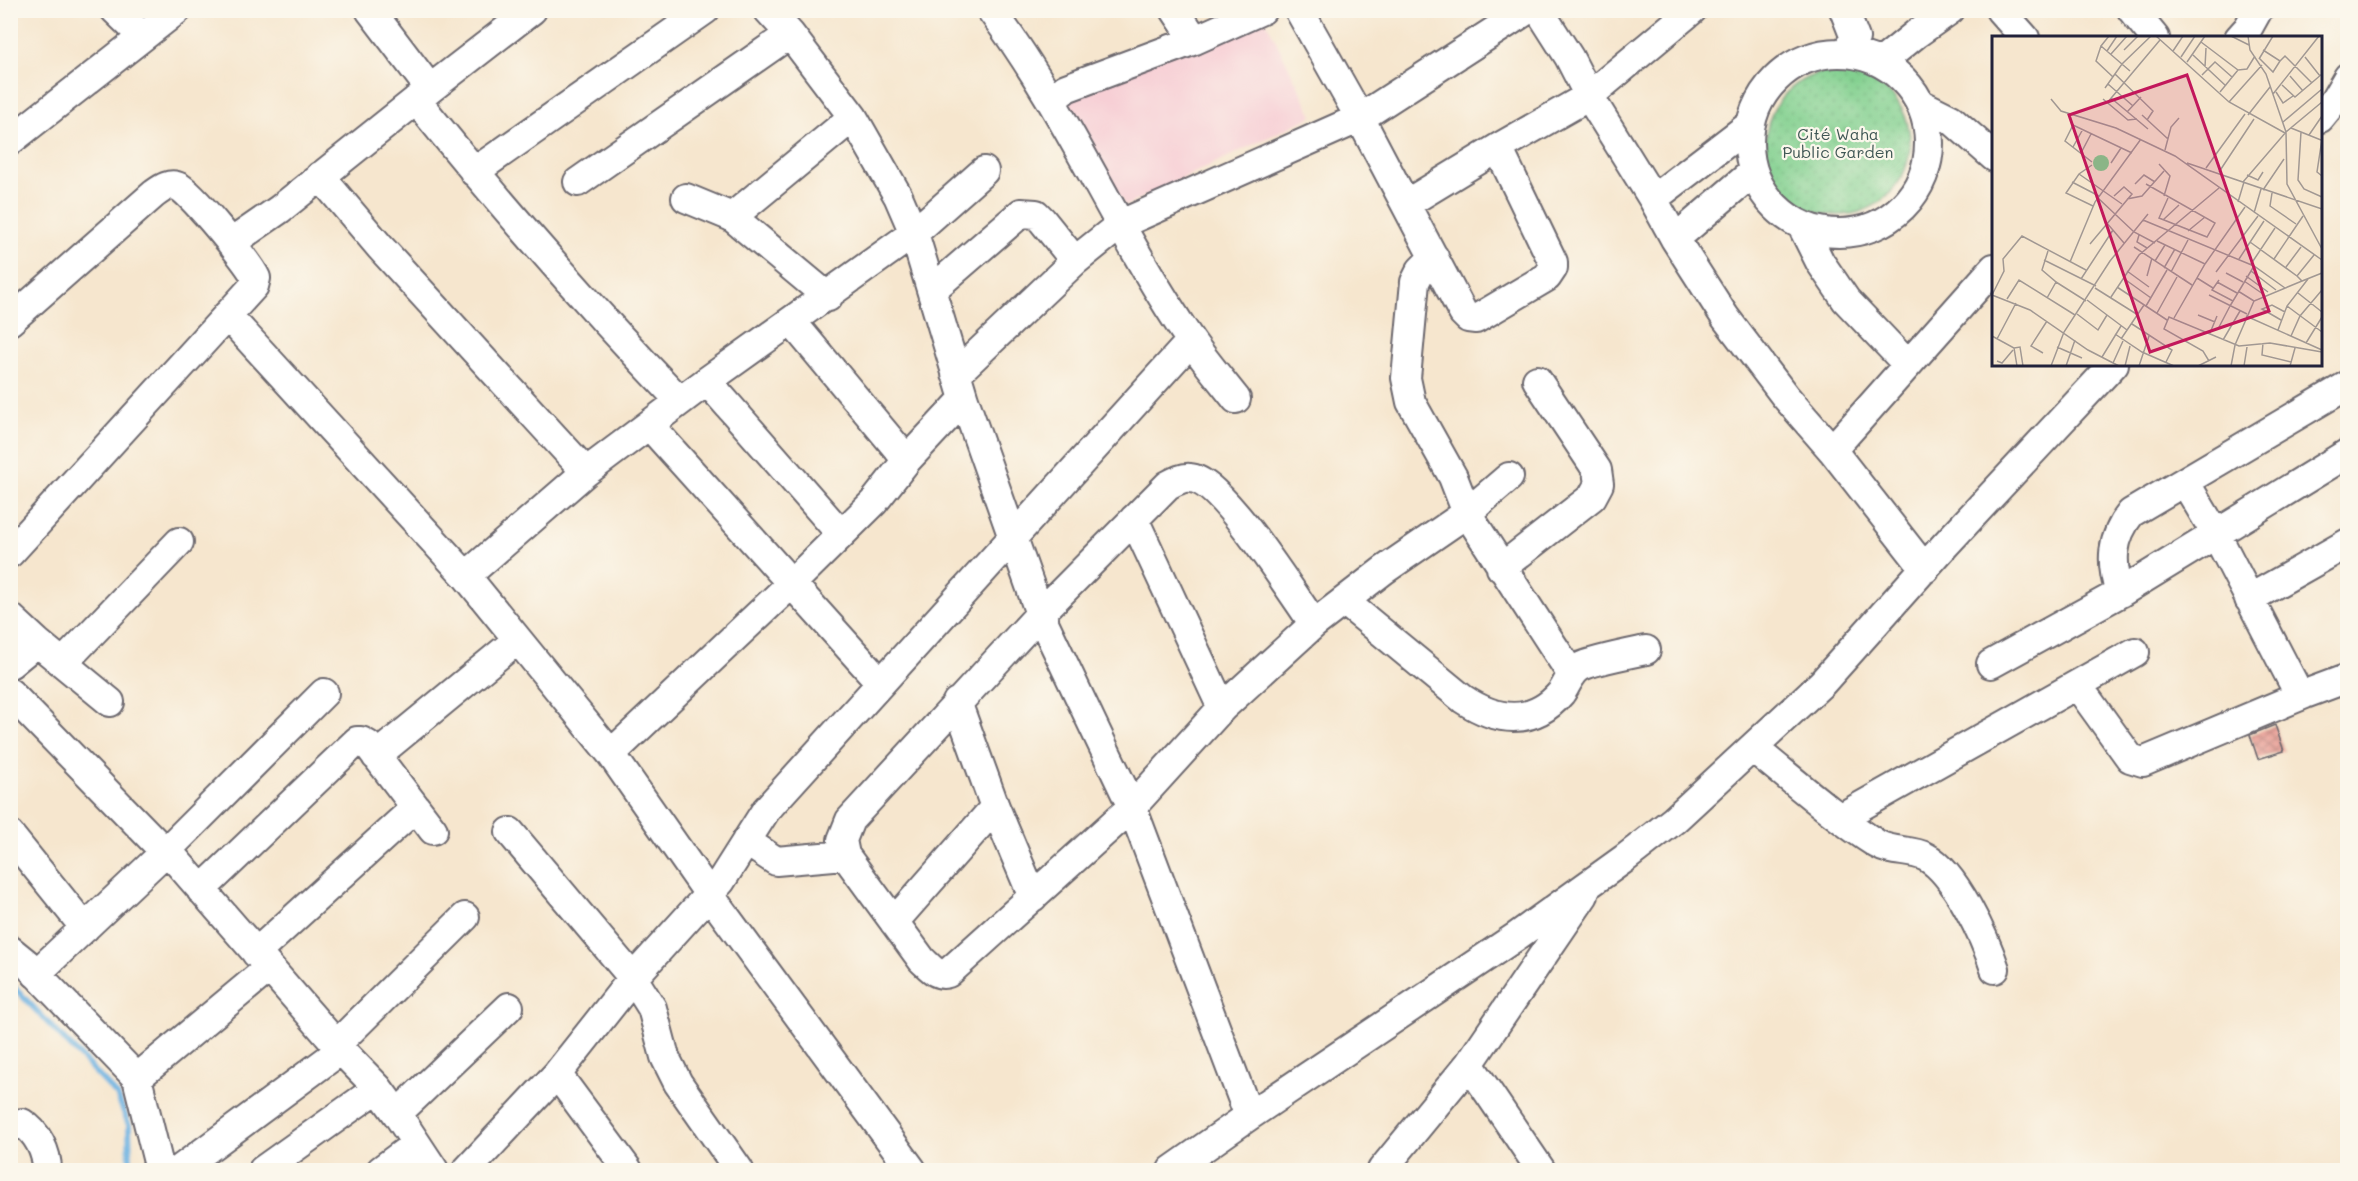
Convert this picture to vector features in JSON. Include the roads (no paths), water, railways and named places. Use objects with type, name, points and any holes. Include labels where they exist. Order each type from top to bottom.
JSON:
[{"type":"street","points":[[115,10],[142,36]]},
{"type":"street","points":[[10,141],[177,10]]},
{"type":"street","points":[[370,10],[474,172],[624,342],[680,401]]},
{"type":"street","points":[[231,243],[280,209],[532,10]]},
{"type":"street","points":[[474,172],[705,10]]},
{"type":"street","points":[[768,10],[790,34],[853,117],[898,195],[914,233],[960,387],[1040,614],[1132,807],[1249,1116]]},
{"type":"street","points":[[991,10],[1022,51],[1052,100],[1121,224],[1191,341],[1236,399]]},
{"type":"street","points":[[1175,10],[1195,40]]},
{"type":"street","points":[[1052,100],[1066,88],[1195,40],[1262,10]]},
{"type":"street","points":[[1299,10],[1360,118],[1462,313],[1468,318],[1476,319],[1551,273],[1553,262],[1498,148]]},
{"type":"street","points":[[1406,204],[1589,96],[1692,10]]},
{"type":"street","points":[[1844,10],[1855,39],[1845,53]]},
{"type":"street","points":[[1874,60],[1893,71],[1909,86],[1921,104],[1929,135],[1926,166],[1913,194],[1892,217],[1864,230],[1843,233],[1832,234],[1802,226],[1781,213],[1764,194],[1753,172],[1749,148],[1751,124],[1760,100],[1775,79],[1796,64],[1820,55],[1845,53],[1884,60],[1950,10]]},
{"type":"street","points":[[2000,10],[2023,36]]},
{"type":"street","points":[[2132,10],[2153,36]]},
{"type":"street","points":[[2241,36],[2258,10]]},
{"type":"street","points":[[611,754],[792,584],[874,502],[960,387],[1075,261],[1121,224],[1360,118],[1541,12],[1676,239],[1737,333],[1925,569]]},
{"type":"street","points":[[578,182],[790,34]]},
{"type":"street","points":[[2322,116],[2334,101],[2348,77]]},
{"type":"street","points":[[1921,104],[1951,119],[1992,155]]},
{"type":"street","points":[[732,217],[853,117]]},
{"type":"street","points":[[1653,199],[1751,124]]},
{"type":"street","points":[[466,576],[586,472],[707,381],[828,297],[914,233],[984,171]]},
{"type":"street","points":[[1676,239],[1753,172]]},
{"type":"street","points":[[320,176],[380,247],[586,472]]},
{"type":"street","points":[[10,321],[163,187],[172,185],[181,187],[231,243],[256,278],[254,286],[10,553]]},
{"type":"street","points":[[686,198],[732,217],[828,297]]},
{"type":"street","points":[[932,290],[1021,213],[1036,214],[1075,261]]},
{"type":"street","points":[[1802,226],[1820,262],[1840,293],[1907,364]]},
{"type":"street","points":[[1434,257],[1421,270],[1415,282],[1406,378],[1407,391],[1452,477],[1467,513],[1572,675]]},
{"type":"street","points":[[1832,450],[1992,270]]},
{"type":"street","points":[[227,315],[466,576],[611,754],[709,894],[912,1170]]},
{"type":"street","points":[[792,322],[907,460]]},
{"type":"street","points":[[472,1168],[557,1074],[633,978],[721,880],[766,810],[1191,341]]},
{"type":"street","points":[[1172,1170],[1517,936],[1674,820],[1822,683],[2112,366]]},
{"type":"street","points":[[1501,568],[1592,497],[1599,484],[1597,470],[1537,380]]},
{"type":"street","points":[[707,381],[841,534]]},
{"type":"street","points":[[2120,593],[2115,577],[2113,550],[2122,524],[2131,513],[2348,386]]},
{"type":"street","points":[[649,426],[881,683]]},
{"type":"street","points":[[1991,664],[2120,593],[2348,453]]},
{"type":"street","points":[[1314,624],[1239,518],[1209,485],[1190,478],[1168,485],[1040,614],[850,820],[842,840],[845,855],[922,960],[932,970],[943,975],[953,970],[1132,807],[1222,708],[1314,624],[1467,513],[1509,477]]},
{"type":"street","points":[[2185,482],[2216,534],[2300,696]]},
{"type":"street","points":[[1134,519],[1222,708]]},
{"type":"street","points":[[63,663],[179,542]]},
{"type":"street","points":[[2249,599],[2348,543]]},
{"type":"street","points":[[1344,601],[1417,663],[1480,711],[1510,717],[1525,717],[1540,711],[1560,693],[1580,667],[1646,650]]},
{"type":"street","points":[[10,617],[110,702]]},
{"type":"street","points":[[376,756],[517,640]]},
{"type":"street","points":[[10,664],[37,642]]},
{"type":"street","points":[[1840,818],[2135,652]]},
{"type":"street","points":[[2078,686],[2130,758],[2143,762],[2348,678]]},
{"type":"street","points":[[10,693],[166,851],[378,1088],[398,1114],[434,1170]]},
{"type":"street","points":[[160,1170],[137,1078],[21,966],[85,928],[166,851],[324,693]]},
{"type":"street","points":[[957,702],[995,807],[1033,897]]},
{"type":"street","points":[[201,890],[357,741],[368,744],[432,830]]},
{"type":"street","points":[[1753,748],[1840,818],[1881,846],[1926,857],[1943,870],[1976,920],[1995,969]]},
{"type":"street","points":[[894,922],[995,807]]},
{"type":"street","points":[[137,1078],[262,960],[415,808]]},
{"type":"street","points":[[510,832],[633,978],[652,1008],[665,1057],[678,1083],[739,1170]]},
{"type":"street","points":[[10,835],[85,928]]},
{"type":"street","points":[[746,841],[776,861],[845,855]]},
{"type":"street","points":[[1387,1169],[1469,1064],[1593,880]]},
{"type":"street","points":[[179,1170],[339,1047],[465,917]]},
{"type":"street","points":[[1517,936],[1541,959]]},
{"type":"street","points":[[398,1114],[509,1006]]},
{"type":"street","points":[[1469,1064],[1541,1170]]},
{"type":"street","points":[[557,1074],[628,1170]]},
{"type":"street","points":[[262,1170],[378,1088]]},
{"type":"street","points":[[10,1126],[22,1123],[33,1130],[47,1161],[47,1170]]},
{"type":"street","points":[[381,1170],[416,1144]]},
{"type":"waterway","points":[[10,983],[117,1095],[129,1125],[130,1170]]},
{"type":"park label","name":"Cité Waha Public Garden","points":[[1838,143]]}]
